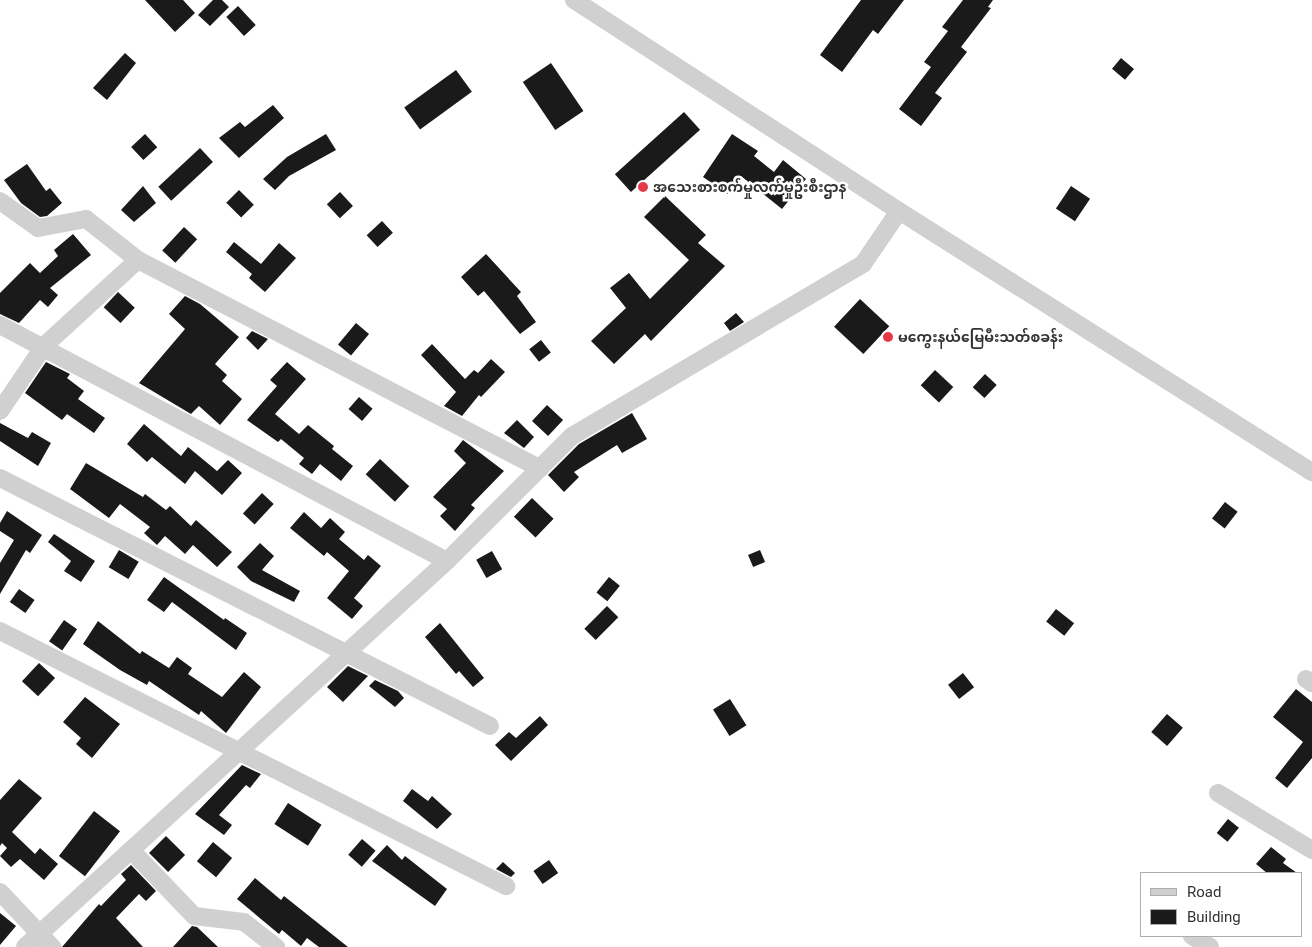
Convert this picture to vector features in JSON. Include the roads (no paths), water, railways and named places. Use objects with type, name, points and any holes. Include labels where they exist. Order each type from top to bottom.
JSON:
[{"type":"street","points":[[574,0],[899,212],[1312,472]]},
{"type":"street","points":[[0,201],[38,228],[86,219],[138,260],[540,468]]},
{"type":"street","points":[[24,947],[448,561],[572,436],[863,264],[899,212]]},
{"type":"street","points":[[0,411],[44,346],[138,260]]},
{"type":"street","points":[[0,325],[44,346],[448,561]]},
{"type":"street","points":[[0,478],[490,726]]},
{"type":"street","points":[[0,631],[238,753],[506,886]]},
{"type":"street","points":[[1218,793],[1312,850]]},
{"type":"street","points":[[131,850],[194,916],[244,922],[276,947]]},
{"type":"street","points":[[0,892],[52,947]]},
{"type":"street","points":[[1194,937],[1210,947]]},
{"type":"place","name":"အသေးစားစက်မှုလက်မှုဦးစီးဌာန","points":[[643,187]]},
{"type":"place","name":"မကွေးနယ်မြေမီးသတ်စခန်း","points":[[888,337]]}]
